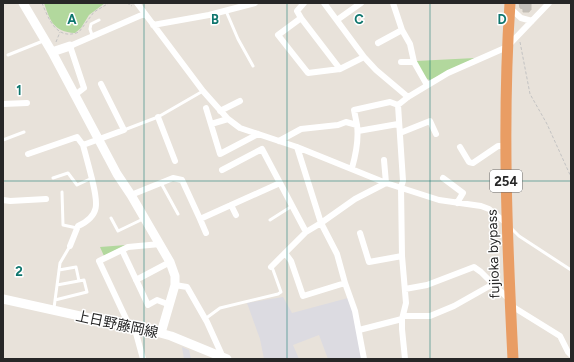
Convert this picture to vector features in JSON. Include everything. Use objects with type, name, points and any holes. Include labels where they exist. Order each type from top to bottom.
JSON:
[{"type":"highway","name":"fujioka bypass","points":[[510,6],[507,47],[505,146],[506,223],[513,359]]},
{"type":"street","points":[[23,3],[52,52],[117,174],[170,262],[175,276],[176,285],[161,333]]},
{"type":"street","points":[[153,25],[226,11],[233,6],[255,3]]},
{"type":"street","points":[[304,3],[297,11],[300,18],[340,69]]},
{"type":"street","points":[[324,3],[364,57],[376,70],[408,97]]},
{"type":"street","points":[[337,20],[361,3]]},
{"type":"street","points":[[393,3],[402,30],[410,44],[414,62],[427,85]]},
{"type":"street","points":[[398,105],[408,97],[448,73],[507,47],[548,3]]},
{"type":"street","points":[[135,4],[153,25],[203,91],[228,120],[240,128],[297,147],[401,188],[439,200],[481,206],[489,209],[506,223]]},
{"type":"street","points":[[510,6],[521,18],[532,21]]},
{"type":"street","points":[[52,52],[93,37],[144,14]]},
{"type":"street","points":[[300,18],[278,35],[308,73],[340,69],[364,57]]},
{"type":"street","points":[[378,43],[402,30]]},
{"type":"street","points":[[70,46],[84,88],[75,95]]},
{"type":"street","points":[[401,62],[414,62]]},
{"type":"street","points":[[84,145],[99,138],[124,130],[101,84]]},
{"type":"street","points":[[220,111],[240,101]]},
{"type":"street","points":[[352,168],[357,152],[357,128],[354,110],[390,102],[398,105]]},
{"type":"street","points":[[3,104],[27,103]]},
{"type":"street","points":[[398,105],[398,124],[400,133],[403,181],[401,188],[402,256],[406,303],[402,329],[405,359]]},
{"type":"street","points":[[206,108],[220,154],[258,134]]},
{"type":"street","points":[[158,117],[175,161]]},
{"type":"street","points":[[211,124],[228,120]]},
{"type":"street","points":[[400,133],[430,121],[436,134]]},
{"type":"street","points":[[279,141],[301,129],[338,125],[346,122],[357,128],[398,124]]},
{"type":"street","points":[[28,154],[77,138],[84,145],[97,199],[96,208],[87,222],[78,226],[70,246]]},
{"type":"street","points":[[460,148],[469,162],[474,162],[498,146],[505,146]]},
{"type":"street","points":[[297,147],[322,223],[338,254],[345,283],[355,311],[364,359]]},
{"type":"street","points":[[222,170],[262,149],[306,232]]},
{"type":"street","points":[[384,160],[386,183]]},
{"type":"street","points":[[131,195],[173,178],[182,180],[206,233]]},
{"type":"street","points":[[443,178],[463,193],[457,203]]},
{"type":"street","points":[[200,219],[280,183]]},
{"type":"street","points":[[271,266],[306,232],[322,223],[355,198],[386,183]]},
{"type":"street","points":[[3,200],[46,199]]},
{"type":"street","points":[[231,205],[236,216]]},
{"type":"street","points":[[360,233],[369,262],[402,256]]},
{"type":"street","points":[[143,359],[131,325],[99,261],[128,247],[160,244]]},
{"type":"street","points":[[122,250],[148,305],[157,300],[170,305]]},
{"type":"street","points":[[285,253],[291,261],[303,296],[345,283]]},
{"type":"street","points":[[136,280],[170,262]]},
{"type":"street","points":[[405,289],[427,285],[474,267],[481,272],[510,303],[560,336],[571,355]]},
{"type":"street","points":[[359,330],[403,317],[430,316],[454,306],[493,284]]},
{"type":"street","points":[[176,285],[186,287],[205,319],[224,358]]},
{"type":"street","name":"上日野藤岡線","points":[[3,299],[54,305],[89,318],[131,325],[161,333],[224,358]]},
{"type":"lane","points":[[226,11],[238,39],[253,66]]},
{"type":"lane","points":[[93,37],[90,29],[91,24],[99,20]]},
{"type":"lane","points":[[8,55],[45,40]]},
{"type":"lane","points":[[124,130],[158,117],[203,91]]},
{"type":"lane","points":[[3,140],[24,132]]},
{"type":"lane","points":[[53,178],[68,173],[77,185],[92,178]]},
{"type":"lane","points":[[162,183],[178,214]]},
{"type":"lane","points":[[62,192],[63,225],[77,228]]},
{"type":"lane","points":[[270,220],[292,206]]},
{"type":"lane","points":[[111,218],[118,231],[144,218]]},
{"type":"lane","points":[[506,223],[519,236],[571,270]]},
{"type":"lane","points":[[54,305],[60,263],[70,246]]},
{"type":"lane","points":[[205,319],[220,308],[281,292],[271,266]]},
{"type":"lane","points":[[59,270],[76,267],[79,281]]},
{"type":"lane","points":[[54,305],[87,292],[84,280],[57,285]]},
{"type":"path","points":[[42,3],[50,22],[61,32],[67,34],[75,34],[79,32],[94,12],[109,3]]},
{"type":"path","points":[[127,3],[135,4]]},
{"type":"path","points":[[52,52],[61,32]]},
{"type":"path","points":[[519,34],[525,74],[530,94],[547,124],[571,177]]},
{"type":"shaded area","points":[[283,297],[292,313],[348,298],[353,314],[362,359],[328,359],[319,335],[293,345],[299,359],[264,359],[260,339],[247,303]]},
{"type":"shaded area","points":[[182,347],[189,350],[191,359],[184,359]]},
{"type":"green space","points":[[44,3],[105,3],[89,15],[81,28],[75,33],[57,28],[48,15]]},
{"type":"green space","points":[[475,58],[430,80],[426,79],[416,61]]},
{"type":"green space","points":[[126,245],[104,256],[100,247]]},
{"type":"building","points":[[519,3],[531,3],[531,10],[529,12],[523,12],[523,9],[520,8]]}]
